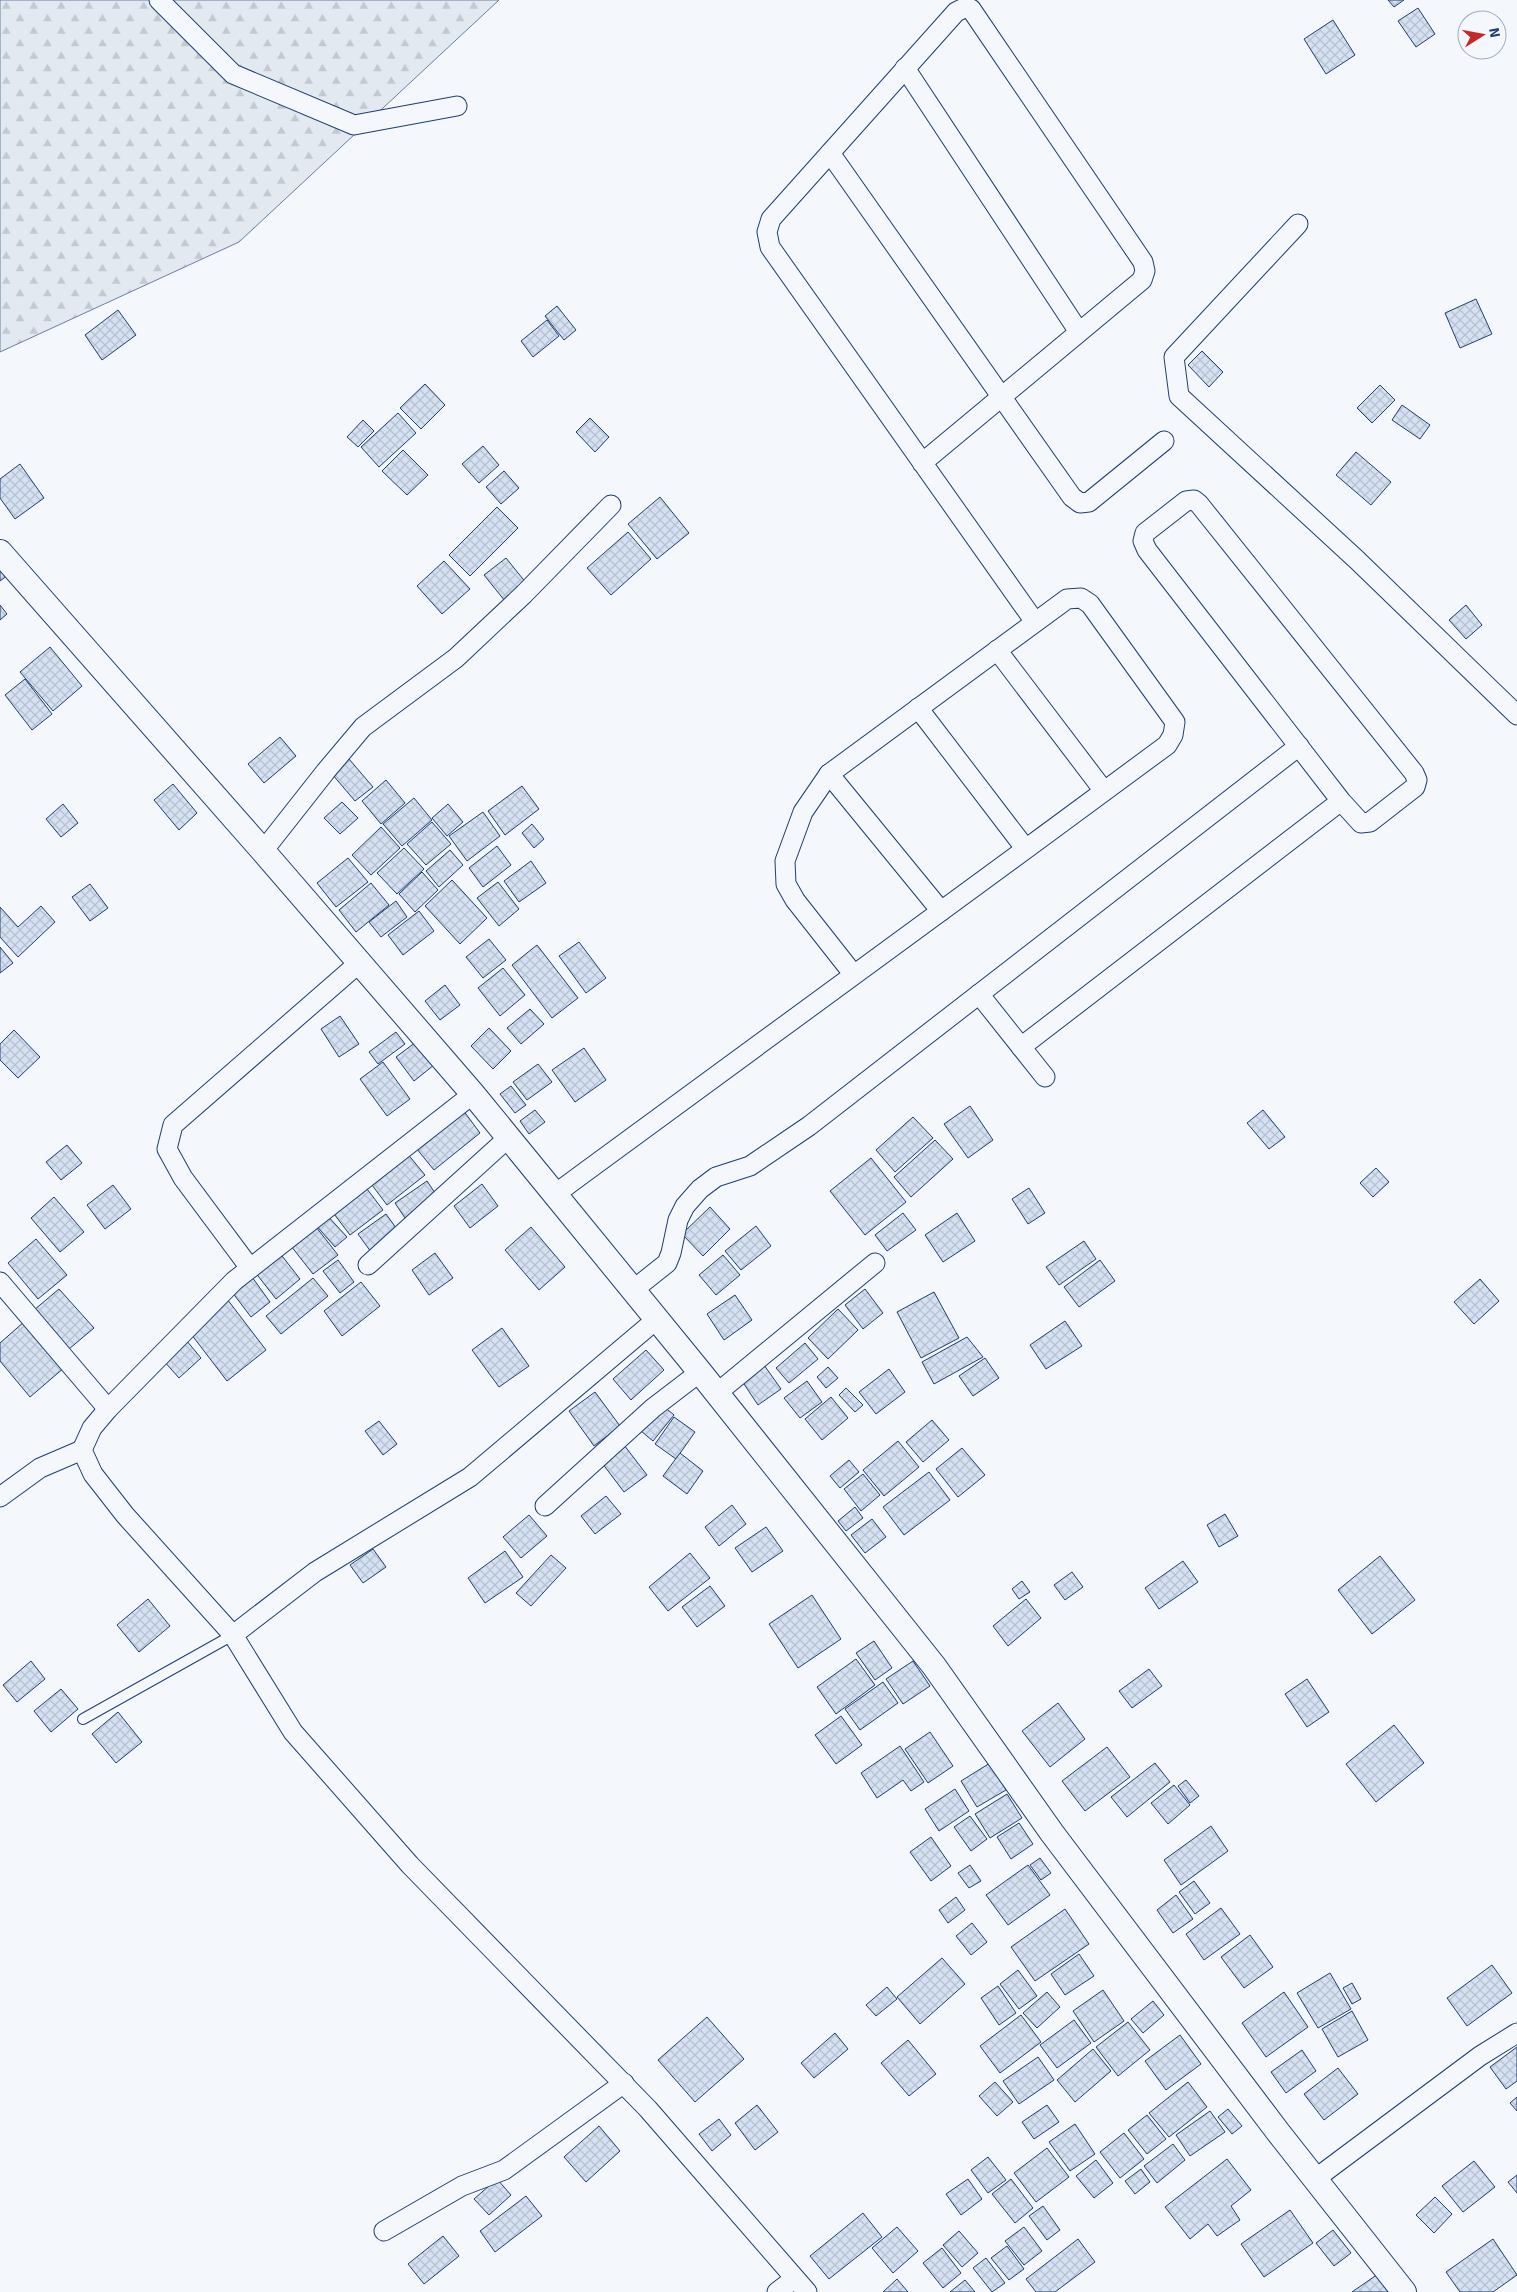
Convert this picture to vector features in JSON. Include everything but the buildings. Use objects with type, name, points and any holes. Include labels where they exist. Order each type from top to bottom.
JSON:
[{"type":"street","points":[[159,0],[233,74],[354,125],[457,106]]},
{"type":"street","points":[[922,463],[1142,280],[1145,271],[1143,262],[971,9],[964,8],[956,12],[771,219],[767,232],[770,247],[922,463],[1035,622]]},
{"type":"street","points":[[905,68],[1079,332]]},
{"type":"street","points":[[830,153],[1001,398],[1072,496],[1080,503],[1089,502],[1164,441]]},
{"type":"street","points":[[1298,224],[1174,357],[1180,396],[1357,560],[1517,715]]},
{"type":"street","points":[[1194,500],[1199,504],[1414,773],[1417,780],[1415,787],[1370,822],[1361,823],[1341,801],[1298,746],[1147,550],[1143,541],[1144,533],[1186,501],[1194,500]]},
{"type":"street","points":[[263,851],[363,727],[456,658],[524,594],[611,505]]},
{"type":"street","points":[[0,552],[263,851],[473,1094],[717,1393],[934,1666],[1052,1833],[1315,2179],[1404,2292]]},
{"type":"street","points":[[554,1195],[854,975],[941,911],[1025,848],[1167,745],[1173,735],[1175,722],[1090,604],[1081,598],[1066,599],[829,774],[803,812],[785,861],[786,884],[795,900],[854,975]]},
{"type":"street","points":[[997,650],[1104,792]]},
{"type":"street","points":[[918,708],[1025,848]]},
{"type":"street","points":[[633,1290],[667,1263],[671,1254],[678,1220],[685,1206],[700,1189],[716,1177],[750,1166],[809,1126],[1298,746]]},
{"type":"street","points":[[829,774],[941,911]]},
{"type":"street","points":[[1021,1047],[1341,801]]},
{"type":"street","points":[[250,1268],[183,1178],[167,1149],[173,1125],[360,963]]},
{"type":"street","points":[[979,994],[1045,1077]]},
{"type":"street","points":[[0,1497],[40,1468],[82,1450],[92,1428],[108,1409],[234,1281],[473,1094]]},
{"type":"street","points":[[368,1265],[508,1138]]},
{"type":"street","points":[[717,1393],[875,1263]]},
{"type":"street","points":[[0,1282],[108,1409]]},
{"type":"street","points":[[233,1635],[315,1572],[470,1477],[656,1319]]},
{"type":"street","points":[[545,1506],[653,1408],[700,1372]]},
{"type":"street","points":[[82,1450],[92,1474],[125,1515],[233,1635],[293,1732],[410,1864],[624,2083],[800,2285],[777,2292]]},
{"type":"street","points":[[1315,2179],[1480,2056],[1517,2034]]},
{"type":"street","points":[[384,2231],[462,2186],[504,2170],[624,2083]]},
{"type":"lane","points":[[83,1719],[233,1635]]},
{"type":"green space","points":[[0,0],[499,0],[239,242],[0,352]]}]
